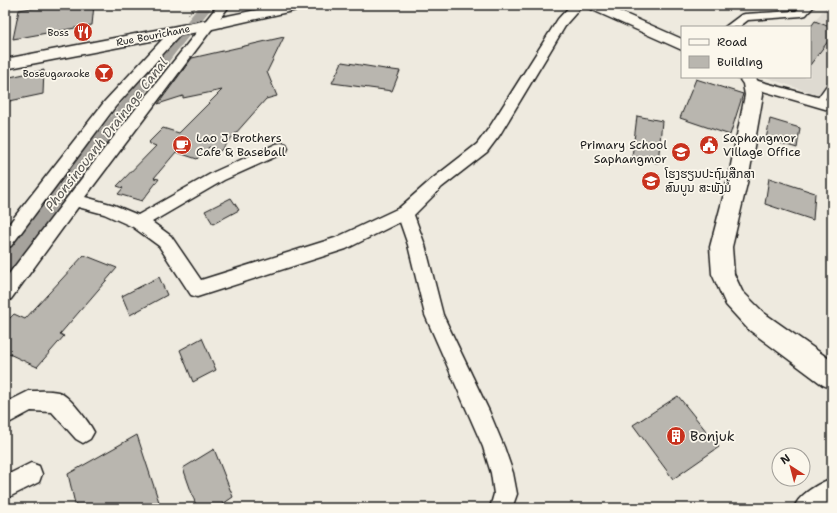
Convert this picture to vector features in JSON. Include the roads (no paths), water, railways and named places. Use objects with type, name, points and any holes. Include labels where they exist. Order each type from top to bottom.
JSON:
[{"type":"street","points":[[5,293],[110,152],[224,5]]},
{"type":"street","name":"Rue Bourichane","points":[[5,64],[208,25],[301,5]]},
{"type":"street","points":[[75,200],[108,209],[139,222],[165,241],[197,289],[340,244],[405,213],[436,183],[482,148],[494,132],[562,21],[577,5]]},
{"type":"street","points":[[593,5],[681,44]]},
{"type":"street","points":[[732,26],[745,17],[802,13],[809,5]]},
{"type":"street","points":[[5,240],[110,104],[177,31]]},
{"type":"street","points":[[748,80],[832,106]]},
{"type":"street","points":[[748,80],[754,95],[739,175],[721,247],[723,274],[734,298],[756,321],[832,376]]},
{"type":"street","points":[[139,222],[219,176],[281,148]]},
{"type":"street","points":[[405,213],[419,254],[426,289],[436,322],[486,426],[502,468],[506,495],[504,505],[501,508]]},
{"type":"street","points":[[5,415],[29,401],[57,402],[83,432]]},
{"type":"street","points":[[5,488],[31,474]]},
{"type":"street","points":[[805,508],[832,489]]},
{"type":"lane","points":[[819,102],[832,83]]},
{"type":"waterway","name":"Phonsinouanh Drainage Canal","points":[[5,263],[171,49],[207,5]]},
{"type":"place","name":"Boss","points":[[83,32]]},
{"type":"place","name":"Boseugaraoke","points":[[104,73]]},
{"type":"place","name":"Lao J Brothers Cafe & Baseball","points":[[182,145]]},
{"type":"place","name":"Saphangmor Village Office","points":[[709,145]]},
{"type":"place","name":"Primary School Saphangmor","points":[[681,152]]},
{"type":"place","name":"ໂຮງຮຽນປະຖົມສືກສາ ສົນບູນ ສະພັງມໍ້","points":[[651,181]]},
{"type":"place","name":"Bonjuk","points":[[676,436]]}]
